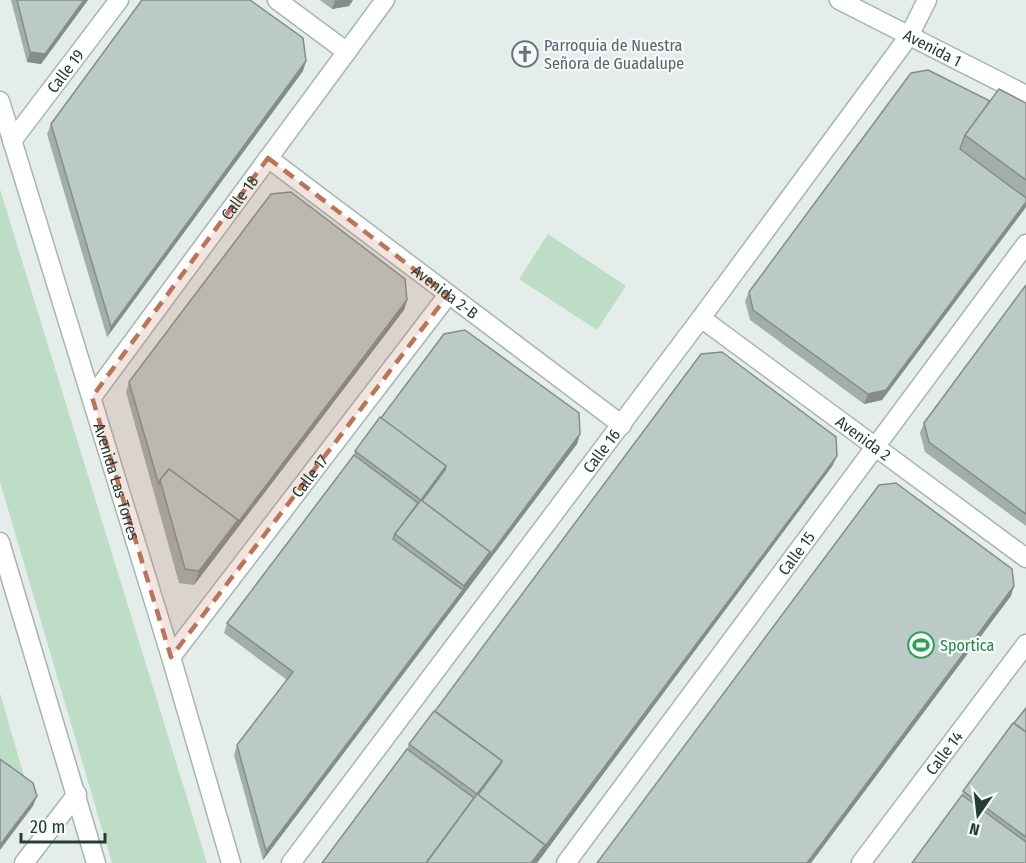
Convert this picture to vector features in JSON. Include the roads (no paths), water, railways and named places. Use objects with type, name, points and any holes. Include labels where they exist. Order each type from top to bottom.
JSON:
[{"type":"street","name":"Calle 19","points":[[12,141],[119,0]]},
{"type":"street","points":[[277,0],[347,52]]},
{"type":"street","name":"Calle 18","points":[[92,397],[386,0]]},
{"type":"street","name":"Avenida 1","points":[[838,0],[1026,95]]},
{"type":"street","name":"Calle 16","points":[[291,863],[702,318],[909,36],[927,0]]},
{"type":"street","name":"Avenida Las Torres","points":[[0,101],[171,657],[231,863]]},
{"type":"street","name":"Avenida 2-B","points":[[268,158],[622,425]]},
{"type":"street","name":"Calle 15","points":[[566,863],[1026,244]]},
{"type":"street","name":"Calle 17","points":[[171,657],[448,295]]},
{"type":"street","name":"Avenida 2","points":[[702,318],[1026,558]]},
{"type":"street","points":[[0,542],[96,863]]},
{"type":"street","name":"Calle 14","points":[[861,863],[1026,644]]},
{"type":"street","points":[[24,863],[77,794]]},
{"type":"place","name":"Parroquia de Nuestra Señora de Guadalupe","points":[[525,54]]},
{"type":"place","name":"Sportica","points":[[921,645]]}]
